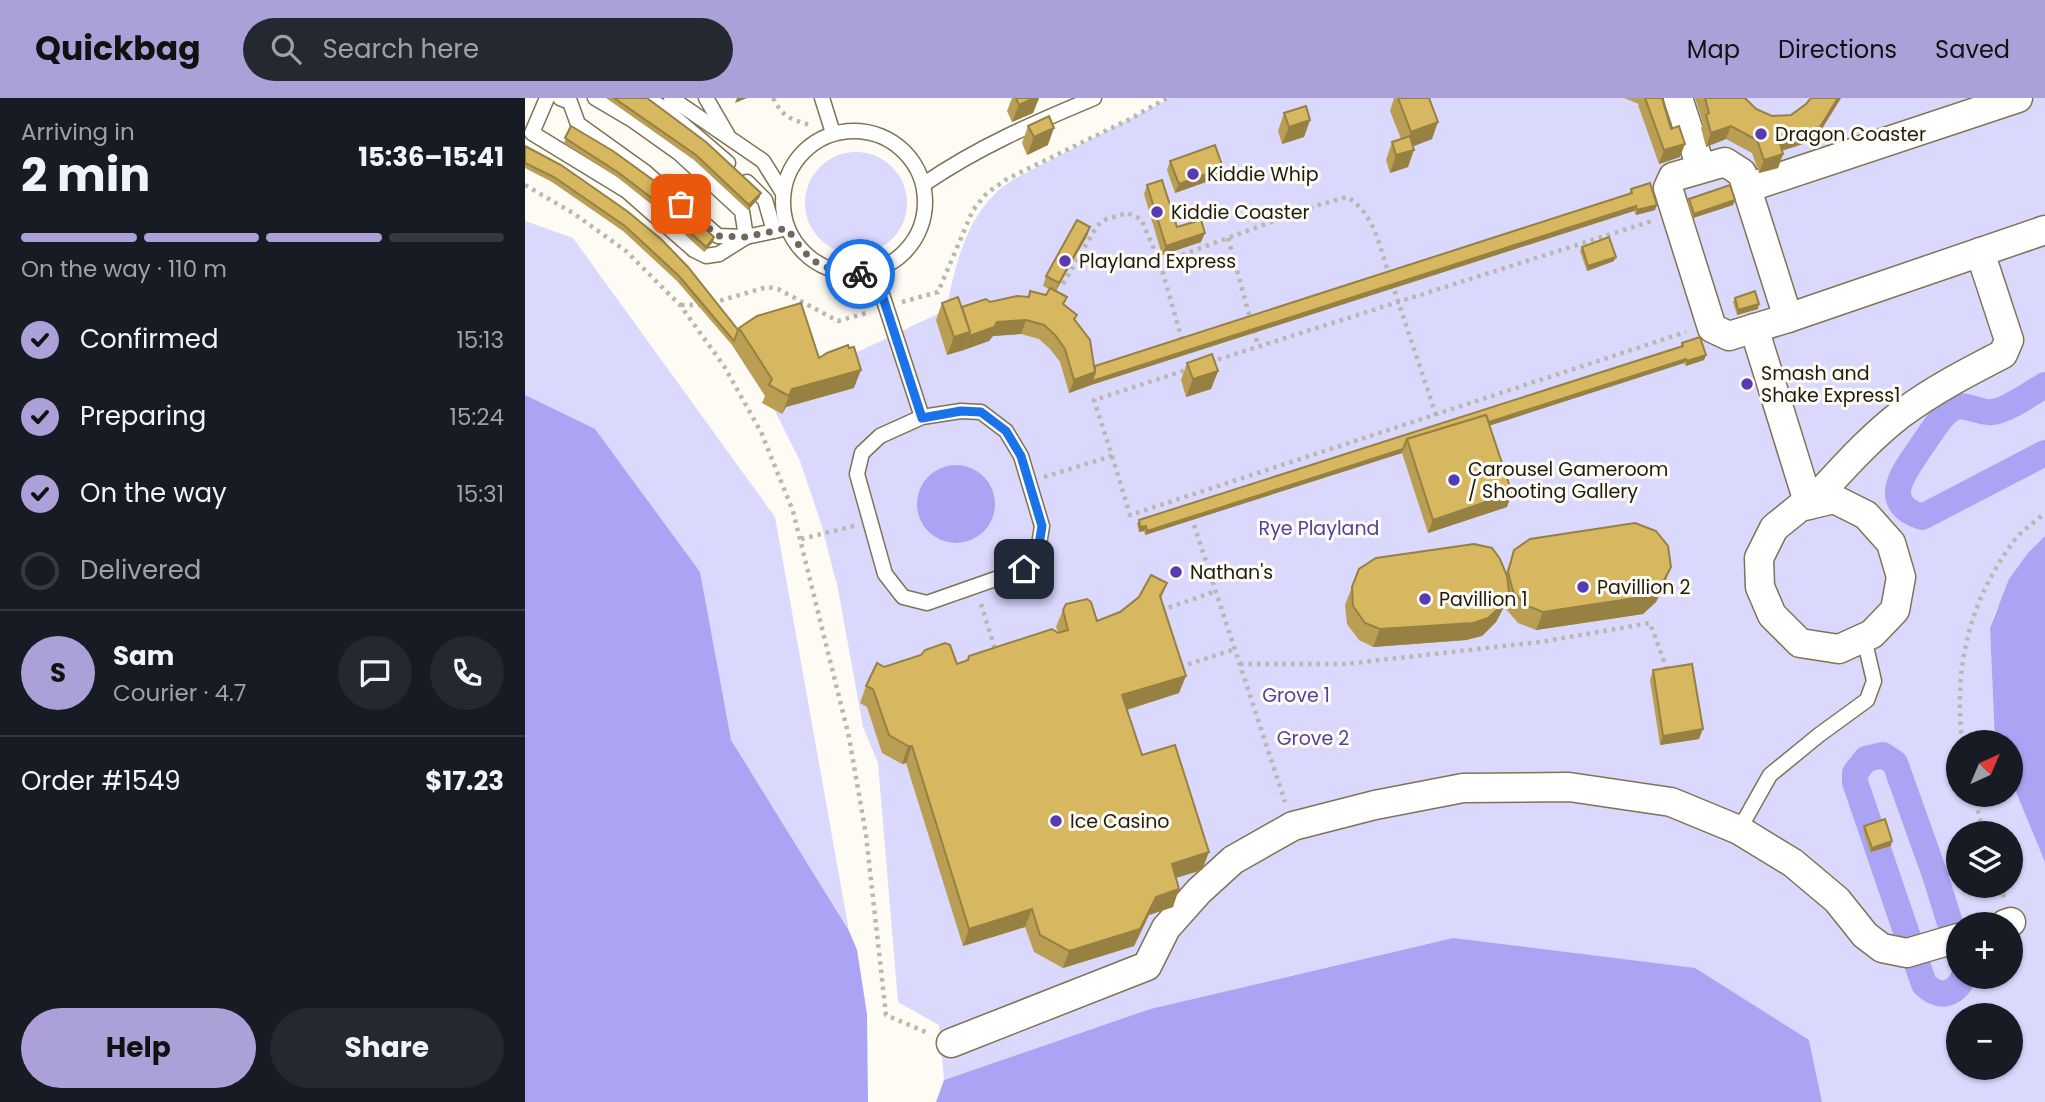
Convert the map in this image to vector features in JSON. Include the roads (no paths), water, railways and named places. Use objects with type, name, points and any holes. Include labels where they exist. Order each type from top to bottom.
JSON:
[{"type":"street","points":[[1678,98],[1701,168]]},
{"type":"street","points":[[1747,188],[2018,98]]},
{"type":"street","points":[[1788,318],[1742,173],[1725,162],[1673,177],[1668,188],[1712,328],[1729,336],[1788,318],[2045,230]]},
{"type":"street","points":[[1809,505],[1840,471],[1900,415],[1955,379],[2003,354],[2009,340],[1980,252]]},
{"type":"street","points":[[1754,328],[1809,505]]},
{"type":"street","points":[[1834,499],[1866,515],[1891,543],[1901,577],[1895,610],[1872,634],[1839,649],[1800,643],[1772,615],[1760,587],[1759,558],[1774,528],[1800,507],[1809,505],[1834,499]]},
{"type":"street","points":[[951,1043],[1147,965],[1166,928],[1199,891],[1233,860],[1293,826],[1375,805],[1463,788],[1569,787],[1671,802],[1739,830],[1793,863],[1837,900],[1865,934],[1882,948],[1907,953],[1946,942]]},
{"type":"lane","points":[[547,98],[532,133],[627,191],[694,250],[706,256],[719,254],[746,237]]},
{"type":"lane","points":[[589,98],[565,100],[578,124],[645,172],[718,236],[746,237],[781,229]]},
{"type":"lane","points":[[595,98],[634,121],[679,153],[742,211],[746,237]]},
{"type":"lane","points":[[647,98],[665,109],[713,148],[765,200],[781,229],[804,254],[830,270],[861,274],[891,265],[913,244],[925,215],[924,184],[911,158],[889,139],[862,130],[833,133],[807,146],[789,169],[783,192],[781,229]]},
{"type":"lane","points":[[671,98],[763,161],[783,192]]},
{"type":"lane","points":[[706,98],[729,139]]},
{"type":"lane","points":[[822,98],[833,133]]},
{"type":"lane","points":[[924,184],[961,158],[1005,135],[1094,98]]},
{"type":"lane","points":[[874,270],[922,418]]},
{"type":"lane","points":[[961,411],[981,412],[1006,431],[1021,456],[1042,526],[1038,551],[1024,569],[927,603],[903,597],[885,574],[857,474],[862,453],[880,436],[922,418],[961,411]]},
{"type":"lane","points":[[1739,830],[1770,775],[1867,700],[1874,681],[1864,638]]},
{"type":"waterway","points":[[2045,385],[1998,411],[1987,412],[1961,406],[1950,410],[1935,426],[1909,464],[1899,485],[1898,494],[1908,511],[1922,517],[2045,453]]},
{"type":"waterway","points":[[1947,912],[1895,763],[1883,755],[1866,759],[1855,773],[1855,782],[1924,984],[1941,993],[1954,989]]},
{"type":"place","name":"Dragon Coaster","points":[[1761,134]]},
{"type":"place","name":"Kiddie Whip","points":[[1193,174]]},
{"type":"place","name":"Kiddie Coaster","points":[[1157,212]]},
{"type":"place","name":"Playland Express","points":[[1065,261]]},
{"type":"place","name":"Smash and Shake Express1","points":[[1747,384]]},
{"type":"place","name":"Carousel Gameroom / Shooting Gallery","points":[[1454,480]]},
{"type":"place","name":"Nathan's","points":[[1176,572]]},
{"type":"place","name":"Pavillion 2","points":[[1583,587]]},
{"type":"place","name":"Pavillion 1","points":[[1425,599]]},
{"type":"place","name":"Ice Casino","points":[[1056,821]]},
{"type":"park label","name":"Rye Playland","points":[[1319,528]]},
{"type":"park label","name":"Grove 1","points":[[1296,695]]},
{"type":"park label","name":"Grove 2","points":[[1313,738]]}]
